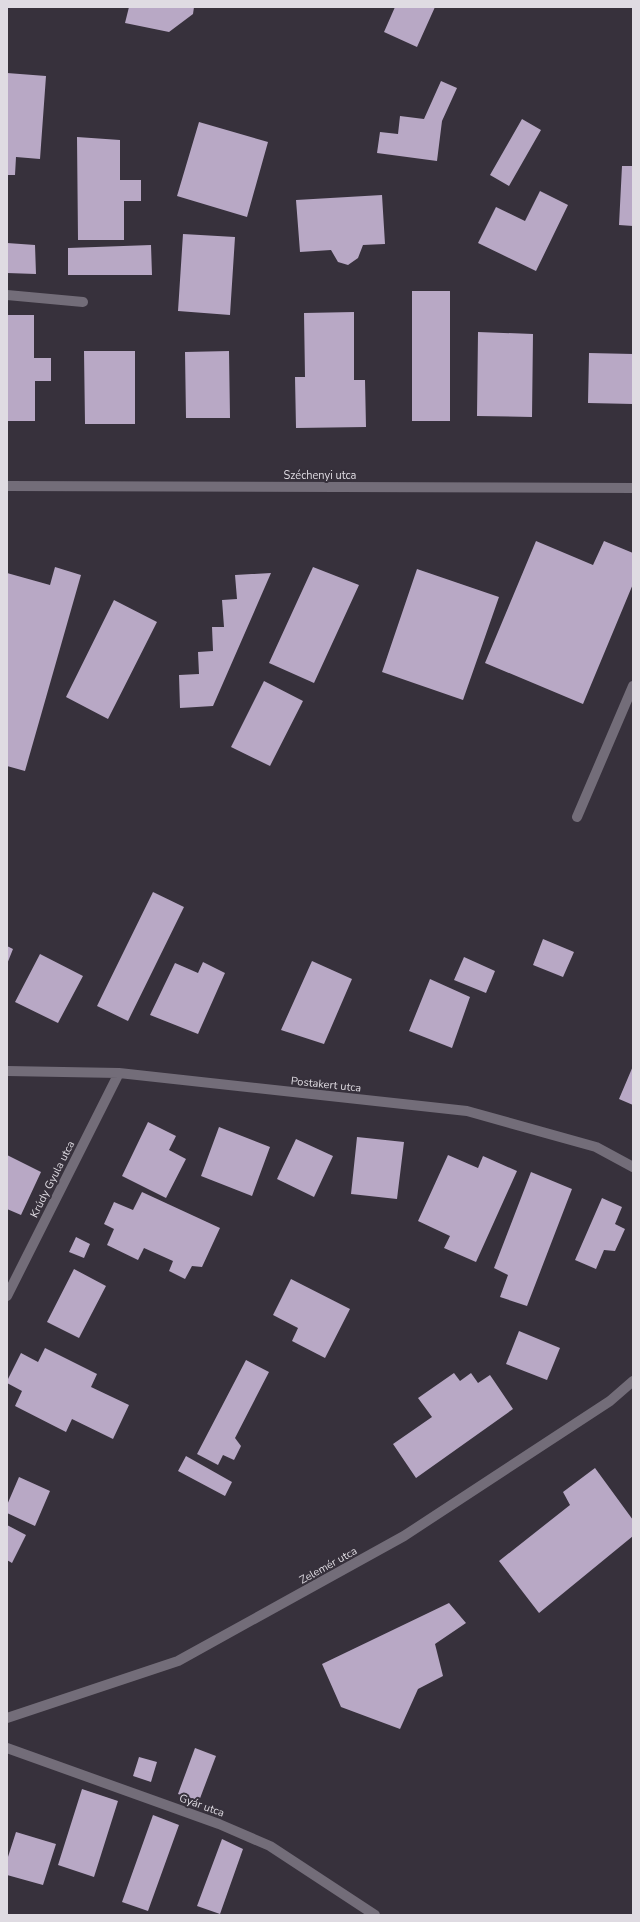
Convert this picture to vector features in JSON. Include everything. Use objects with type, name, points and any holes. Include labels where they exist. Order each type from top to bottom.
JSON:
[{"type":"street","points":[[7,296],[84,302]]},
{"type":"street","name":"Széchenyi utca","points":[[7,486],[633,488]]},
{"type":"street","points":[[577,817],[633,686]]},
{"type":"street","name":"Postakert utca","points":[[7,1071],[119,1073],[467,1111],[596,1147],[633,1167]]},
{"type":"street","name":"Krúdy Gyula utca","points":[[7,1296],[119,1073]]},
{"type":"street","name":"Zelemér utca","points":[[7,1718],[178,1661],[404,1536],[610,1400],[633,1381]]},
{"type":"street","name":"Gyár utca","points":[[7,1748],[219,1824],[270,1846],[374,1915]]},
{"type":"building","points":[[129,7],[194,7],[193,14],[169,32],[125,23]]},
{"type":"building","points":[[395,7],[435,7],[417,47],[384,32]]},
{"type":"building","points":[[7,73],[46,76],[40,159],[16,157],[15,175],[7,175]]},
{"type":"building","points":[[441,81],[457,88],[442,121],[437,161],[377,153],[380,132],[398,134],[400,116],[424,119]]},
{"type":"building","points":[[522,119],[541,130],[509,186],[490,175]]},
{"type":"building","points":[[199,122],[268,142],[247,217],[177,196]]},
{"type":"building","points":[[77,137],[120,140],[120,180],[141,180],[141,201],[124,201],[124,240],[78,240]]},
{"type":"building","points":[[622,166],[633,166],[633,226],[619,225]]},
{"type":"building","points":[[540,191],[568,205],[536,271],[478,243],[496,207],[525,221]]},
{"type":"building","points":[[382,195],[385,244],[363,245],[358,258],[348,265],[338,262],[331,250],[300,252],[296,200]]},
{"type":"building","points":[[183,234],[235,237],[230,315],[178,311]]},
{"type":"building","points":[[7,243],[35,245],[36,274],[7,273]]},
{"type":"building","points":[[151,245],[152,275],[68,275],[68,248]]},
{"type":"building","points":[[412,291],[450,291],[450,421],[412,421]]},
{"type":"building","points":[[354,312],[354,380],[365,380],[366,427],[296,428],[295,377],[305,377],[304,313]]},
{"type":"building","points":[[7,315],[34,315],[34,358],[51,358],[51,381],[35,381],[35,421],[7,421]]},
{"type":"building","points":[[478,332],[533,334],[532,417],[477,416]]},
{"type":"building","points":[[84,351],[135,351],[135,424],[85,424]]},
{"type":"building","points":[[229,351],[230,418],[186,418],[185,352]]},
{"type":"building","points":[[589,353],[633,354],[633,404],[588,403]]},
{"type":"building","points":[[536,541],[593,565],[604,541],[633,553],[633,584],[583,704],[485,663]]},
{"type":"building","points":[[55,567],[81,575],[25,771],[7,766],[7,573],[50,585]]},
{"type":"building","points":[[313,567],[359,585],[314,683],[269,663]]},
{"type":"building","points":[[417,569],[499,597],[463,700],[382,672]]},
{"type":"building","points":[[271,573],[213,706],[180,708],[179,675],[199,674],[198,652],[213,651],[212,627],[224,627],[222,600],[237,599],[235,575]]},
{"type":"building","points":[[114,600],[157,622],[108,719],[66,697]]},
{"type":"building","points":[[264,681],[303,701],[270,766],[231,747]]},
{"type":"building","points":[[153,892],[184,907],[128,1021],[97,1006]]},
{"type":"building","points":[[543,939],[574,952],[563,977],[533,965]]},
{"type":"building","points":[[7,946],[13,949],[7,964]]},
{"type":"building","points":[[40,954],[83,976],[58,1023],[15,1002]]},
{"type":"building","points":[[464,957],[495,971],[486,993],[454,980]]},
{"type":"building","points":[[312,961],[352,979],[324,1044],[281,1030]]},
{"type":"building","points":[[203,962],[225,973],[198,1034],[150,1015],[175,963],[198,973]]},
{"type":"building","points":[[430,979],[470,997],[452,1048],[409,1031]]},
{"type":"building","points":[[633,1066],[633,1105],[619,1099]]},
{"type":"building","points":[[148,1122],[176,1136],[169,1150],[186,1159],[166,1198],[122,1176]]},
{"type":"building","points":[[219,1127],[270,1147],[252,1196],[201,1176]]},
{"type":"building","points":[[357,1137],[404,1142],[397,1199],[351,1194]]},
{"type":"building","points":[[296,1139],[333,1156],[314,1197],[277,1179]]},
{"type":"building","points":[[7,1155],[41,1172],[21,1215],[7,1209]]},
{"type":"building","points":[[448,1155],[478,1168],[483,1156],[517,1171],[476,1262],[444,1248],[450,1236],[418,1221]]},
{"type":"building","points":[[531,1172],[572,1189],[527,1306],[500,1297],[508,1275],[494,1268]]},
{"type":"building","points":[[142,1192],[220,1228],[202,1267],[192,1266],[185,1279],[169,1271],[173,1261],[144,1248],[138,1260],[107,1245],[114,1229],[104,1224],[114,1202],[133,1210]]},
{"type":"building","points":[[602,1198],[622,1207],[615,1224],[625,1229],[615,1251],[604,1250],[596,1269],[575,1260]]},
{"type":"building","points":[[76,1237],[90,1244],[84,1258],[69,1252]]},
{"type":"building","points":[[74,1269],[106,1286],[79,1338],[47,1322]]},
{"type":"building","points":[[291,1279],[350,1309],[325,1358],[292,1341],[298,1328],[273,1315]]},
{"type":"building","points":[[519,1331],[560,1348],[547,1380],[506,1364]]},
{"type":"building","points":[[45,1348],[97,1374],[91,1387],[129,1405],[113,1439],[72,1419],[66,1432],[15,1406],[22,1391],[7,1383],[7,1381],[21,1353],[38,1362]]},
{"type":"building","points":[[246,1360],[269,1372],[235,1438],[241,1446],[234,1460],[223,1455],[218,1465],[197,1454]]},
{"type":"building","points":[[454,1373],[460,1381],[471,1373],[478,1383],[490,1375],[513,1409],[416,1478],[393,1444],[432,1417],[418,1398]]},
{"type":"building","points":[[186,1456],[232,1482],[225,1496],[178,1471]]},
{"type":"building","points":[[595,1468],[633,1520],[633,1536],[539,1613],[499,1561],[570,1505],[563,1492]]},
{"type":"building","points":[[19,1477],[50,1491],[35,1526],[7,1513],[7,1505]]},
{"type":"building","points":[[7,1525],[26,1535],[12,1563],[7,1560]]},
{"type":"building","points":[[449,1603],[466,1623],[435,1644],[443,1676],[418,1689],[400,1729],[341,1707],[322,1664]]},
{"type":"building","points":[[195,1748],[216,1756],[199,1801],[178,1794]]},
{"type":"building","points":[[139,1757],[157,1762],[151,1782],[133,1776]]},
{"type":"building","points":[[82,1789],[118,1801],[94,1877],[58,1865]]},
{"type":"building","points":[[153,1815],[179,1825],[148,1911],[122,1902]]},
{"type":"building","points":[[16,1832],[56,1844],[43,1885],[7,1875],[7,1860]]},
{"type":"building","points":[[222,1839],[243,1849],[220,1914],[197,1906]]}]
